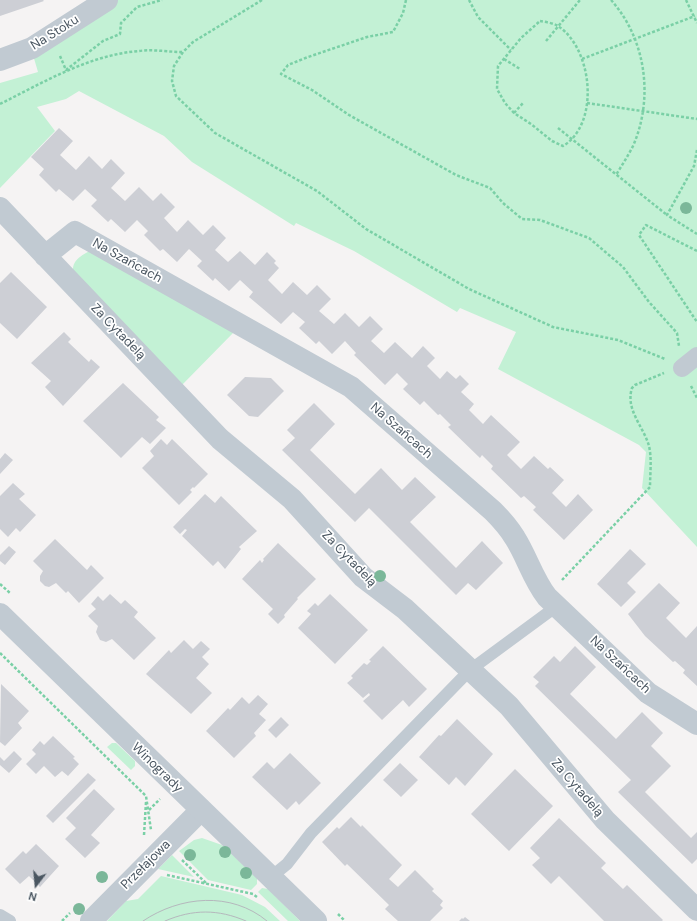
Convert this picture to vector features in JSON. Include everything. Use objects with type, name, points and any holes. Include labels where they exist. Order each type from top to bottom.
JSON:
[{"type":"street","name":"Na Stoku","points":[[0,60],[32,48],[107,0]]},
{"type":"street","name":"Za Cytadelą","points":[[0,208],[220,439],[292,499],[363,577],[405,609],[509,706],[605,820],[697,910]]},
{"type":"street","name":"Na Szańcach","points":[[45,256],[76,232],[351,387],[493,511],[508,526],[516,539],[539,587],[552,602],[648,693],[697,724]]},
{"type":"street","points":[[676,368],[697,356]]},
{"type":"street","name":"Winogrady","points":[[0,614],[316,921]]},
{"type":"street","name":"Przełajowa","points":[[91,921],[201,810]]},
{"type":"lane","points":[[271,877],[287,864],[311,833],[470,670],[552,602]]},
{"type":"lane","points":[[0,915],[10,921]]},
{"type":"path","points":[[66,70],[103,41],[120,34],[121,23],[137,7],[162,0]]},
{"type":"path","points":[[262,0],[193,42],[183,52],[174,66],[172,81],[176,96],[215,133],[317,191],[366,229],[469,289],[553,327],[618,340]]},
{"type":"path","points":[[406,0],[403,13],[393,32],[367,37],[308,57],[288,66],[281,74],[312,90],[349,115],[456,175],[490,188],[503,204],[522,219],[540,220],[589,238],[623,267],[649,302],[676,333],[676,368],[632,388],[630,393],[633,410],[648,445],[650,487],[552,602]]},
{"type":"path","points":[[469,0],[478,17],[511,50]]},
{"type":"path","points":[[546,41],[580,0]]},
{"type":"path","points":[[611,0],[622,14],[635,39],[643,67],[645,97],[634,145],[616,175]]},
{"type":"path","points":[[686,0],[695,16],[697,23]]},
{"type":"path","points":[[582,59],[695,16]]},
{"type":"path","points":[[540,21],[558,26],[572,42],[582,59],[588,85],[587,102],[583,120],[572,140],[563,146],[552,141],[514,113],[505,103],[497,89],[498,66],[534,25],[540,21]]},
{"type":"path","points":[[0,104],[66,70],[104,57],[140,50],[183,52]]},
{"type":"path","points":[[504,59],[520,69]]},
{"type":"path","points":[[587,102],[697,119]]},
{"type":"path","points":[[514,113],[523,103]]},
{"type":"path","points":[[558,128],[667,215],[697,234]]},
{"type":"path","points":[[667,215],[694,166],[697,150]]},
{"type":"path","points":[[697,251],[646,225],[639,235],[697,322]]},
{"type":"path","points":[[0,653],[146,796],[149,810],[150,829],[155,834]]},
{"type":"path","points":[[149,810],[166,794]]},
{"type":"path","points":[[145,834],[146,796]]},
{"type":"path","points":[[180,858],[206,883],[253,894],[262,901]]},
{"type":"green space","points":[[117,0],[697,0],[697,547],[642,488],[646,452],[639,445],[498,369],[516,332],[460,308],[457,312],[354,251],[296,223],[294,226],[192,162],[164,136],[79,91],[66,99],[37,107],[55,131],[0,188],[0,83],[38,72],[33,55]]},
{"type":"green space","points":[[91,250],[234,332],[182,385],[73,272],[76,261]]},
{"type":"green space","points":[[112,743],[116,743],[135,761],[135,766],[131,770],[107,747]]},
{"type":"green space","points":[[202,838],[222,845],[257,878],[257,884],[251,890],[208,880],[179,851],[194,840]]},
{"type":"green space","points":[[172,855],[194,877],[158,869]]},
{"type":"green space","points":[[161,876],[242,895],[265,907],[280,921],[107,921],[126,901],[138,899]]},
{"type":"green space","points":[[262,888],[268,889],[300,921],[288,921],[258,892]]},
{"type":"building","points":[[0,0],[43,0],[44,1],[0,16]]},
{"type":"building","points":[[59,128],[73,141],[60,155],[76,170],[89,156],[102,169],[111,159],[125,173],[111,188],[125,201],[139,187],[153,201],[161,193],[175,207],[164,218],[177,232],[188,220],[203,235],[213,225],[226,238],[215,250],[228,262],[240,251],[255,265],[267,252],[276,261],[274,263],[279,268],[268,280],[282,294],[293,282],[307,295],[317,285],[331,299],[319,311],[334,324],[345,313],[359,327],[370,316],[383,329],[371,341],[384,353],[395,342],[412,358],[423,346],[435,358],[427,366],[440,379],[447,371],[456,379],[460,375],[469,384],[461,392],[474,404],[469,410],[483,424],[491,415],[520,442],[507,455],[521,469],[534,456],[548,469],[550,467],[564,480],[552,493],[566,507],[578,494],[593,510],[564,540],[533,510],[536,507],[524,496],[521,498],[491,469],[493,466],[482,455],[480,458],[448,427],[451,425],[440,414],[438,415],[424,401],[420,405],[403,389],[408,384],[397,373],[385,385],[354,355],[356,353],[345,341],[332,354],[319,341],[316,344],[299,328],[305,322],[293,312],[281,324],[249,297],[253,292],[240,280],[229,291],[215,278],[213,281],[197,266],[202,261],[189,249],[177,262],[163,249],[160,251],[144,235],[148,231],[137,220],[125,232],[111,219],[108,222],[91,206],[97,200],[85,189],[73,201],[59,189],[56,192],[39,175],[44,169],[31,157]]},
{"type":"building","points":[[11,272],[47,307],[17,339],[0,323],[0,283]]},
{"type":"building","points":[[64,332],[71,339],[68,342],[89,362],[91,359],[100,367],[63,406],[45,387],[51,381],[31,363]]},
{"type":"building","points":[[245,377],[271,378],[284,391],[258,417],[249,416],[227,395]]},
{"type":"building","points":[[123,383],[159,417],[156,420],[166,428],[150,444],[142,437],[121,458],[83,421]]},
{"type":"building","points":[[314,403],[335,424],[310,450],[355,494],[381,468],[402,490],[415,477],[436,497],[410,522],[456,568],[482,541],[503,563],[476,590],[468,583],[456,595],[369,508],[355,522],[282,450],[295,438],[287,430]]},
{"type":"building","points":[[161,439],[167,445],[172,439],[208,474],[190,490],[192,492],[179,505],[142,468],[154,456],[150,451]]},
{"type":"building","points":[[5,453],[13,460],[0,474],[0,459]]},
{"type":"building","points":[[13,483],[25,494],[19,499],[36,515],[20,532],[16,528],[8,537],[0,529],[0,496]]},
{"type":"building","points":[[205,494],[215,503],[221,496],[257,531],[239,547],[241,549],[225,569],[218,561],[213,566],[182,536],[187,530],[185,529],[180,534],[173,527]]},
{"type":"building","points":[[55,539],[87,570],[91,565],[104,578],[79,603],[68,591],[66,593],[56,583],[49,587],[45,586],[40,581],[40,576],[43,571],[33,561]]},
{"type":"building","points":[[278,543],[316,579],[297,598],[298,599],[284,615],[285,617],[278,624],[268,614],[273,609],[242,579],[260,560],[262,563],[264,560],[263,559]]},
{"type":"building","points":[[9,546],[16,552],[5,565],[0,561],[0,555]]},
{"type":"building","points":[[630,549],[646,564],[627,583],[636,592],[621,607],[597,584]]},
{"type":"building","points":[[659,583],[680,603],[666,618],[686,638],[697,626],[697,686],[683,673],[685,670],[675,661],[673,662],[645,636],[628,614]]},
{"type":"building","points":[[110,594],[121,604],[125,600],[138,612],[134,617],[156,638],[134,660],[112,639],[106,642],[100,640],[96,632],[98,626],[88,616],[96,609],[91,604],[98,596],[103,601]]},
{"type":"building","points":[[330,594],[368,630],[335,664],[298,628],[311,614],[307,611],[315,603],[318,606]]},
{"type":"building","points":[[184,640],[193,649],[201,641],[210,649],[202,657],[209,664],[196,678],[212,693],[191,714],[146,674],[169,650],[171,653]]},
{"type":"building","points":[[383,646],[427,689],[409,707],[403,700],[382,720],[363,701],[370,695],[369,693],[363,698],[347,683],[353,678],[351,676],[364,663],[367,665],[371,661],[369,660]]},
{"type":"building","points":[[575,646],[596,667],[570,694],[616,739],[642,712],[663,733],[651,746],[671,766],[645,792],[691,838],[697,832],[697,859],[692,864],[618,792],[631,780],[535,686],[539,682],[533,677],[554,656],[560,662]]},
{"type":"building","points":[[1,684],[29,711],[18,723],[22,728],[5,746],[0,742]]},
{"type":"building","points":[[258,695],[268,704],[259,714],[266,720],[254,733],[256,736],[234,758],[206,731],[228,708],[230,710],[242,697],[249,704]]},
{"type":"building","points":[[281,717],[289,725],[276,738],[268,730]]},
{"type":"building","points":[[457,719],[493,754],[465,786],[456,777],[449,785],[419,757],[439,735],[441,736]]},
{"type":"building","points":[[53,736],[75,757],[73,758],[79,764],[68,776],[62,771],[55,777],[44,766],[36,774],[26,764],[36,754],[32,750],[40,741],[44,745]]},
{"type":"building","points":[[14,751],[22,759],[9,773],[0,765],[0,757],[4,761]]},
{"type":"building","points":[[290,753],[321,783],[299,805],[296,801],[287,810],[252,777],[267,762],[274,769]]},
{"type":"building","points":[[400,763],[418,780],[401,797],[383,780]]},
{"type":"building","points":[[515,769],[553,806],[509,851],[471,814]]},
{"type":"building","points":[[88,773],[96,780],[53,823],[46,816]]},
{"type":"building","points":[[94,789],[115,809],[91,835],[100,843],[85,858],[65,839],[76,828],[66,818]]},
{"type":"building","points":[[351,817],[361,827],[362,825],[402,865],[389,879],[398,887],[415,870],[434,889],[432,891],[443,901],[440,905],[443,908],[430,921],[398,921],[385,909],[389,905],[347,864],[345,866],[322,842],[337,827],[339,829]]},
{"type":"building","points":[[559,818],[606,863],[601,868],[623,889],[627,885],[663,920],[604,921],[559,876],[551,884],[532,865],[540,858],[530,848]]},
{"type":"building","points":[[36,844],[59,866],[40,887],[29,876],[20,884],[5,869],[23,851],[26,854]]},
{"type":"building","points":[[465,917],[470,921],[459,921],[462,918],[463,919]]},
{"type":"tram line","points":[[143,921],[173,906],[205,900],[222,901],[238,905],[253,911],[267,921]]},
{"type":"tram line","points":[[165,921],[186,914],[206,912],[225,914],[246,921]]}]
